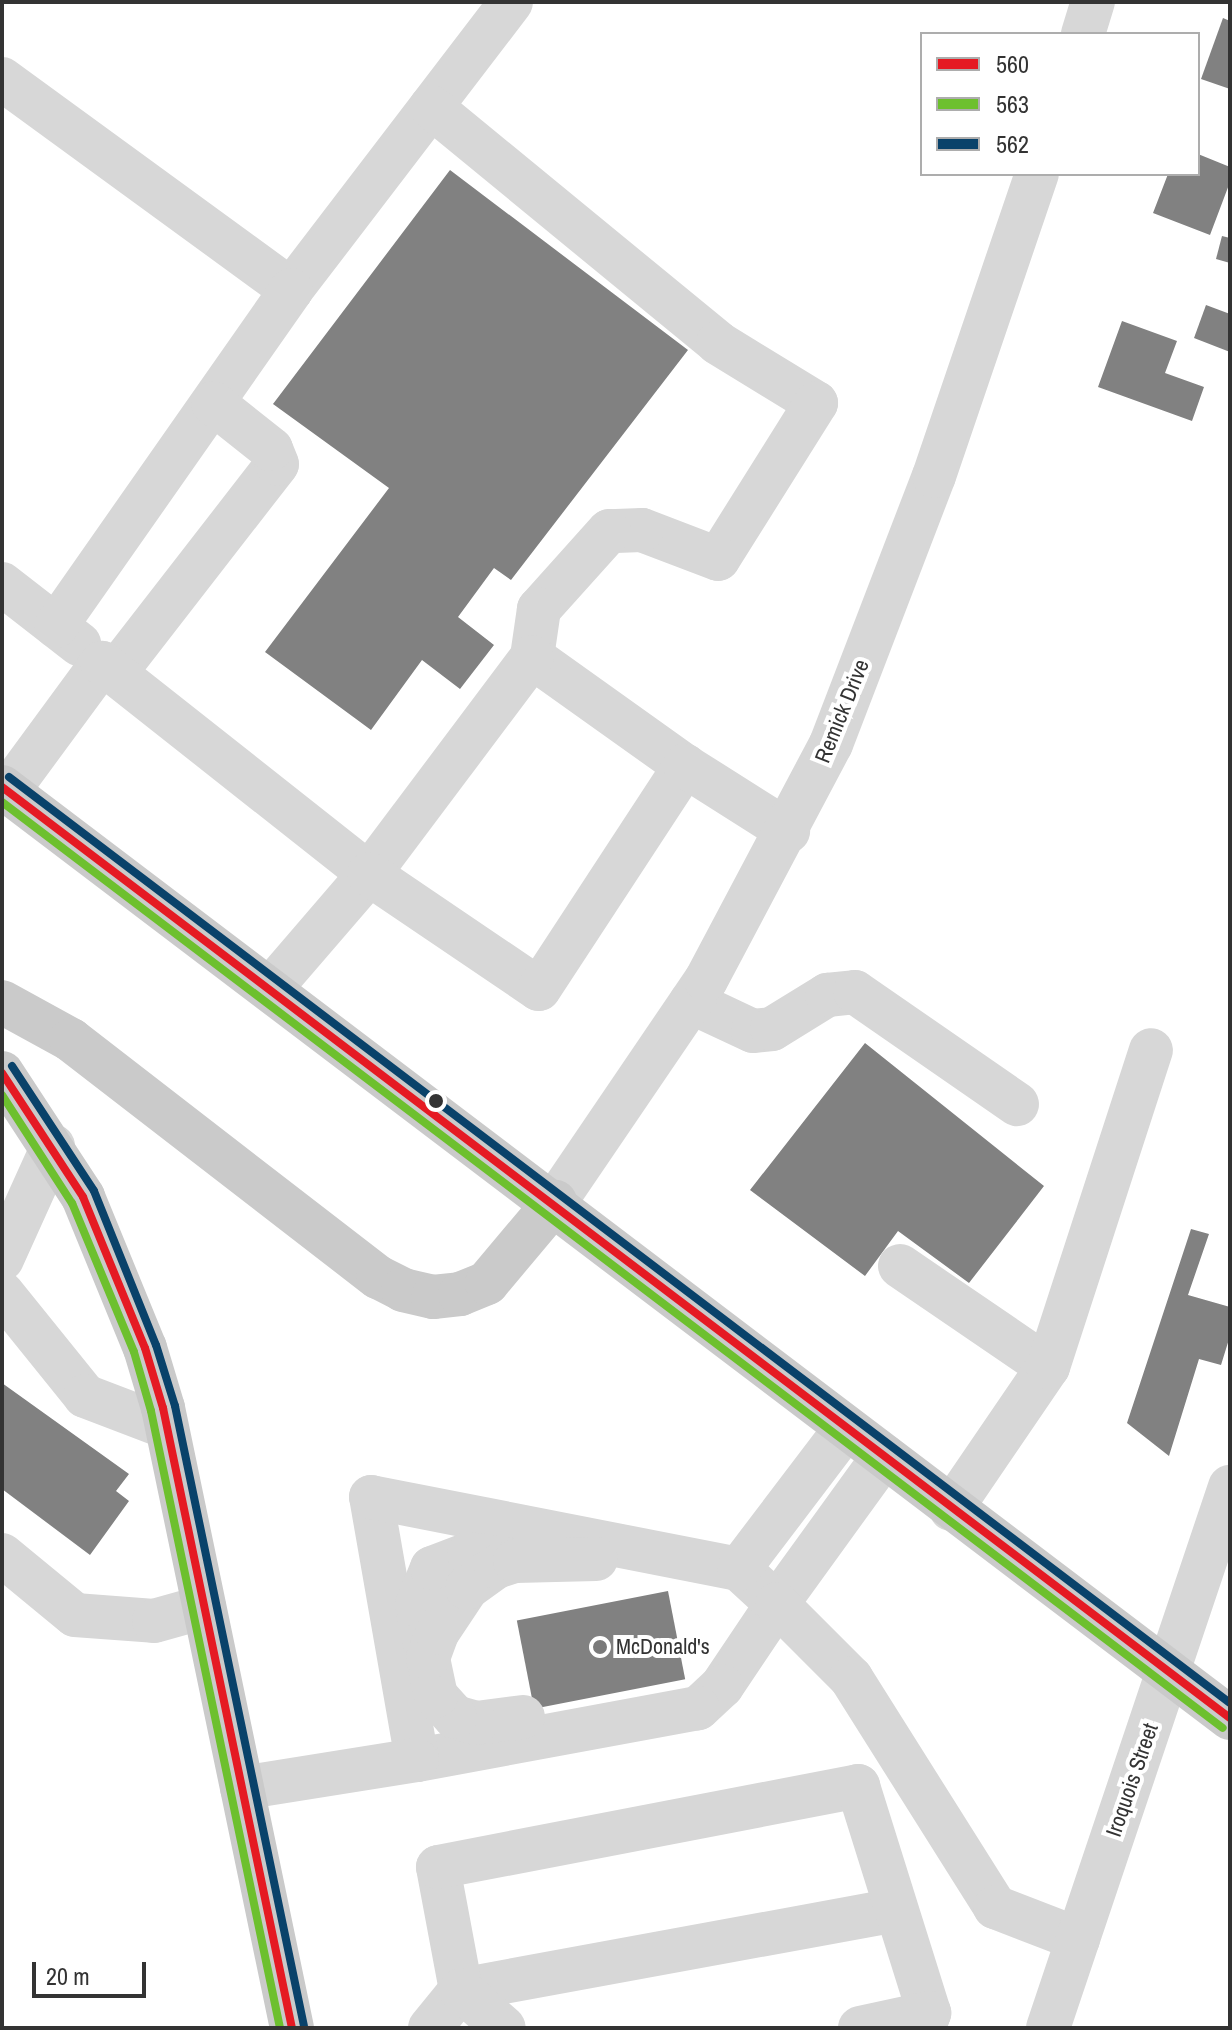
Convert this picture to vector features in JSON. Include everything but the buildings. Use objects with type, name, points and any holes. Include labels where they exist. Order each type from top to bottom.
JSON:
[{"type":"main road","points":[[5,789],[555,1202],[951,1509],[1230,1718]]},
{"type":"main road","points":[[2,1002],[71,1040],[378,1277],[403,1290],[433,1297],[460,1294],[487,1283],[555,1202]]},
{"type":"main road","points":[[2,1073],[53,1146],[116,1272],[145,1348],[166,1427],[292,2028]]},
{"type":"street","points":[[56,626],[291,290],[511,2]]},
{"type":"street","points":[[1084,32],[1093,2]]},
{"type":"street","points":[[2,79],[291,290]]},
{"type":"street","points":[[271,988],[369,874],[532,657],[539,609],[609,531],[642,530],[718,559],[816,403],[718,343],[431,107]]},
{"type":"street","name":"Remick Drive","points":[[555,1202],[691,1002],[788,831],[831,744],[889,595],[1036,176]]},
{"type":"street","points":[[5,789],[224,534],[277,464],[271,449],[213,403]]},
{"type":"street","points":[[2,584],[369,874],[539,989],[685,766]]},
{"type":"street","points":[[532,657],[685,766],[788,831]]},
{"type":"street","points":[[691,1002],[753,1031],[772,1029],[827,995],[855,992],[1017,1104]]},
{"type":"street","points":[[951,1509],[1048,1367],[1151,1050]]},
{"type":"street","points":[[2,1259],[53,1146]]},
{"type":"street","points":[[900,1266],[1048,1367]]},
{"type":"street","points":[[2,1293],[85,1396],[166,1427]]},
{"type":"street","points":[[739,1569],[846,1428]]},
{"type":"street","points":[[242,1788],[417,1760],[698,1708],[722,1686],[884,1456]]},
{"type":"street","name":"Iroquois Street","points":[[1048,2028],[1230,1487]]},
{"type":"street","points":[[417,1760],[371,1497],[739,1569],[851,1678],[995,1907],[1078,1939]]},
{"type":"street","points":[[638,1549],[585,1561],[515,1561],[467,1588],[428,1658],[436,1696],[455,1717],[476,1723],[641,1693],[698,1708]]},
{"type":"street","points":[[2,1555],[75,1615],[154,1621],[204,1607]]},
{"type":"street","points":[[504,2028],[461,1990],[438,1867],[858,1786],[927,2021],[860,2028]]},
{"type":"street","points":[[430,2028],[461,1990],[896,1910]]},
{"type":"transit line","name":"562","points":[[9,777],[1230,1703]]},
{"type":"transit line","name":"560","points":[[2,787],[1230,1718]]},
{"type":"transit line","name":"563","points":[[2,802],[1223,1728]]},
{"type":"transit line","name":"562","points":[[12,1066],[94,1191],[156,1345],[175,1406],[304,2026]]},
{"type":"transit line","name":"560","points":[[2,1073],[83,1197],[145,1348],[163,1408],[292,2028]]},
{"type":"transit line","name":"563","points":[[2,1095],[72,1203],[134,1352],[151,1411],[280,2028]]},
{"type":"place","name":"McDonald's","points":[[600,1647]]}]
